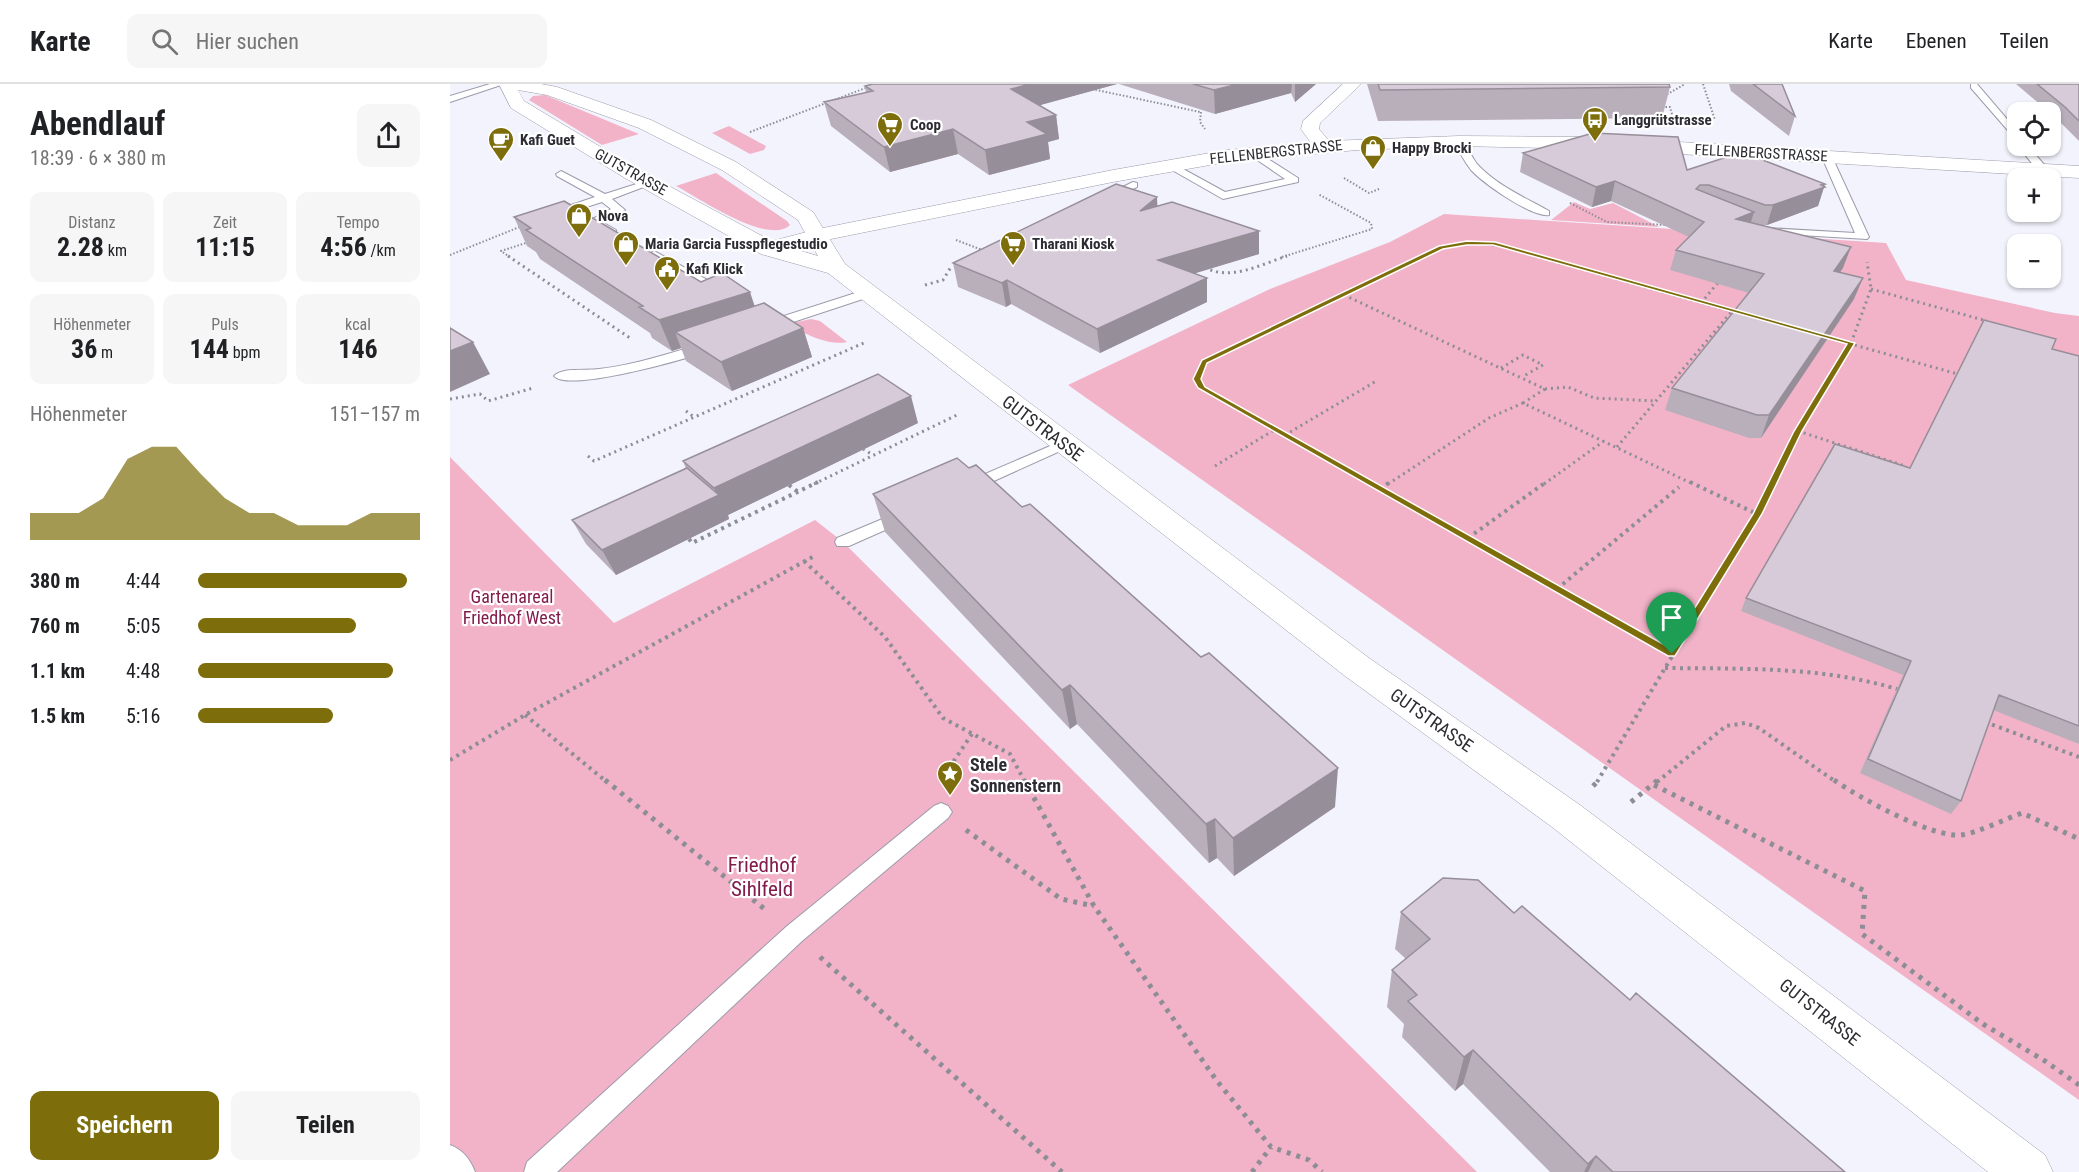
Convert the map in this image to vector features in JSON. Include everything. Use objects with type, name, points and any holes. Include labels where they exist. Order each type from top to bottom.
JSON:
[{"type":"main road","name":"GUTSTRASSE","points":[[507,84],[518,104],[649,183],[769,249],[836,268],[1357,667],[1566,816],[2028,1172]]},
{"type":"main road","name":"GUTSTRASSE","points":[[516,84],[551,91],[664,132],[729,166],[806,216],[836,268]]},
{"type":"main road","points":[[1323,146],[1310,129],[1312,121],[1353,84]]},
{"type":"main road","name":"FELLENBERGSTRASSE","points":[[769,249],[818,235],[1054,187],[1254,153],[1323,146],[1459,141],[1595,143],[2010,168]]},
{"type":"main road","name":"FELLENBERGSTRASSE","points":[[2061,171],[2079,172]]},
{"type":"lane","points":[[450,99],[499,84]]},
{"type":"lane","points":[[1974,86],[2007,126]]},
{"type":"lane","points":[[1459,141],[1463,152],[1494,185],[1545,213]]},
{"type":"lane","points":[[1254,153],[1294,180]]},
{"type":"lane","points":[[2031,156],[2041,168]]},
{"type":"lane","points":[[1756,230],[1863,237],[1827,157]]},
{"type":"lane","points":[[1170,166],[1223,196],[1294,180]]},
{"type":"lane","points":[[561,174],[603,197],[619,210],[593,222]]},
{"type":"lane","points":[[550,215],[649,183]]},
{"type":"lane","points":[[1096,202],[1133,185]]},
{"type":"lane","points":[[593,222],[621,237]]},
{"type":"lane","points":[[639,247],[725,295]]},
{"type":"lane","points":[[753,330],[868,293]]},
{"type":"lane","points":[[561,376],[611,372],[667,360],[721,342]]},
{"type":"lane","points":[[948,495],[1064,444]]},
{"type":"lane","points":[[843,542],[916,509]]},
{"type":"lane","points":[[537,1172],[794,934],[941,812]]},
{"type":"lane","points":[[450,1158],[462,1172]]},
{"type":"path","points":[[750,132],[876,84]]},
{"type":"path","points":[[1658,99],[1685,84]]},
{"type":"path","points":[[1703,84],[1707,99]]},
{"type":"path","points":[[1088,87],[1200,112],[1208,106]]},
{"type":"path","points":[[1664,103],[1670,107],[1675,127]]},
{"type":"path","points":[[1658,106],[1670,107]]},
{"type":"path","points":[[1200,112],[1200,122],[1206,130]]},
{"type":"path","points":[[1344,178],[1369,193],[1379,189]]},
{"type":"path","points":[[1198,262],[1215,273],[1232,273],[1372,229],[1371,223],[1294,180]]},
{"type":"path","points":[[1511,195],[1536,186],[1608,222],[1674,225]]},
{"type":"path","points":[[450,255],[550,215]]},
{"type":"path","points":[[593,222],[501,251],[654,355],[667,360]]},
{"type":"path","points":[[1566,816],[1600,779],[1757,514],[1798,431],[1851,343],[1871,289],[1863,237]]},
{"type":"path","points":[[1672,654],[1202,388],[1197,379],[1204,362],[1442,247],[1476,243],[1493,244],[1742,314]]},
{"type":"path","points":[[925,285],[943,280],[951,267]]},
{"type":"path","points":[[1701,303],[1723,277]]},
{"type":"path","points":[[1871,289],[1995,324]]},
{"type":"path","points":[[1344,295],[1545,389]]},
{"type":"path","points":[[1617,447],[1732,311]]},
{"type":"path","points":[[1819,334],[1971,378]]},
{"type":"path","points":[[588,456],[594,461],[866,342]]},
{"type":"path","points":[[1501,368],[1523,356],[1543,365],[1521,377]]},
{"type":"path","points":[[450,399],[480,394],[488,401],[524,393],[561,376]]},
{"type":"path","points":[[765,377],[774,382]]},
{"type":"path","points":[[1284,435],[1378,380]]},
{"type":"path","points":[[1380,489],[1489,418],[1523,403],[1545,389],[1568,387],[1594,398],[1656,401]]},
{"type":"path","points":[[1523,403],[1757,514]]},
{"type":"path","points":[[686,411],[694,417]]},
{"type":"path","points":[[689,539],[692,543],[959,414]]},
{"type":"path","points":[[1215,466],[1275,430]]},
{"type":"path","points":[[1798,431],[1910,468]]},
{"type":"path","points":[[1467,538],[1604,441]]},
{"type":"path","points":[[864,449],[873,455]]},
{"type":"path","points":[[789,485],[798,492]]},
{"type":"path","points":[[1557,589],[1679,487]]},
{"type":"path","points":[[450,760],[525,715],[804,561],[843,542]]},
{"type":"path","points":[[804,561],[885,637],[943,718],[1010,754],[1094,906],[1217,1081],[1271,1148],[1309,1160],[1322,1172]]},
{"type":"path","points":[[1665,668],[1810,671],[1886,684],[1907,692]]},
{"type":"path","points":[[1981,720],[2079,757]]},
{"type":"path","points":[[1631,802],[1726,726],[1745,723],[1759,728],[1858,797],[1935,831],[1960,835],[2022,813],[2079,839]]},
{"type":"path","points":[[972,734],[930,798],[941,812],[1061,898],[1094,906]]},
{"type":"path","points":[[1654,785],[1865,891],[1862,934],[1983,1024],[2045,1061],[2079,1085]]},
{"type":"path","points":[[1252,1172],[1271,1148]]},
{"type":"green space","points":[[545,95],[639,134],[602,145],[529,100],[533,96]]},
{"type":"green space","points":[[729,126],[766,146],[764,150],[750,154],[712,133]]},
{"type":"green space","points":[[716,173],[790,225],[780,230],[750,225],[676,186]]},
{"type":"green space","points":[[1574,202],[1590,209],[1613,203],[1659,227],[1551,220]]},
{"type":"green space","points":[[1444,214],[1886,243],[1906,280],[2055,313],[2079,316],[2079,1100],[1068,385],[1270,289],[1390,242]]},
{"type":"green space","points":[[811,319],[820,321],[847,342],[817,338],[802,332],[792,323]]},
{"type":"green space","name":"Friedhof Sihlfeld","points":[[450,457],[614,623],[815,520],[843,542],[1477,1172],[450,1172]]},
{"type":"building","points":[[873,84],[1030,84],[1011,89],[1056,115],[1027,122],[1047,134],[985,150],[953,129],[884,147],[824,102],[873,91],[865,86]]},
{"type":"building","points":[[1193,84],[1238,84],[1214,90]]},
{"type":"building","points":[[1378,84],[1669,84],[1670,87],[1380,90]]},
{"type":"building","points":[[1753,84],[1782,84],[1795,116]]},
{"type":"building","points":[[2037,84],[2079,84],[2079,121]]},
{"type":"building","points":[[1593,133],[1678,137],[1687,170],[1742,152],[1825,184],[1821,185],[1825,187],[1773,205],[1765,205],[1709,185],[1700,185],[1696,189],[1754,212],[1736,219],[1851,247],[1834,271],[1863,278],[1769,415],[1757,415],[1672,388],[1764,274],[1676,250],[1704,222],[1615,181],[1596,187],[1523,153]]},
{"type":"building","points":[[1116,184],[1157,197],[1140,211],[1172,202],[1259,231],[1158,260],[1207,278],[1097,329],[1007,280],[1002,283],[953,263]]},
{"type":"building","points":[[564,201],[701,282],[722,273],[750,292],[659,320],[639,307],[643,306],[526,230],[531,228],[514,217]]},
{"type":"building","points":[[764,303],[803,328],[721,362],[675,332]]},
{"type":"building","points":[[1984,320],[2056,339],[2052,349],[2079,356],[2079,726],[1999,695],[1961,801],[1868,759],[1911,661],[1746,598],[1835,444],[1910,468]]},
{"type":"building","points":[[450,328],[473,342],[450,351]]},
{"type":"building","points":[[878,374],[911,396],[714,488],[683,461]]},
{"type":"building","points":[[957,458],[969,468],[976,465],[1022,507],[1030,504],[1201,657],[1209,653],[1338,768],[1233,838],[1215,819],[1206,824],[1070,685],[1062,690],[873,494]]},
{"type":"building","points":[[687,468],[719,495],[602,550],[572,520]]},
{"type":"building","points":[[1443,878],[1478,880],[1514,913],[1522,906],[1630,1000],[1636,993],[1845,1172],[1613,1172],[1596,1156],[1588,1164],[1473,1050],[1464,1057],[1408,1001],[1417,995],[1392,970],[1430,939],[1401,912]]},
{"type":"place","name":"Langgrütstrasse","points":[[1595,143]]},
{"type":"place","name":"Coop","points":[[890,148]]},
{"type":"place","name":"Kafi Guet","points":[[501,163]]},
{"type":"place","name":"Happy Brocki","points":[[1373,171]]},
{"type":"place","name":"Nova","points":[[579,239]]},
{"type":"place","name":"Maria Garcia Fusspflegestudio","points":[[626,267]]},
{"type":"place","name":"Tharani Kiosk","points":[[1013,267]]},
{"type":"place","name":"Kafi Klick","points":[[667,292]]},
{"type":"place","name":"Stele Sonnenstern","points":[[950,797]]},
{"type":"route","points":[[1467,243],[1493,244],[1851,343],[1798,431],[1757,514],[1672,654],[1202,388],[1197,379],[1204,362],[1442,247],[1467,243]]},
{"type":"park label","name":"Gartenareal Friedhof West","points":[[512,606]]}]
